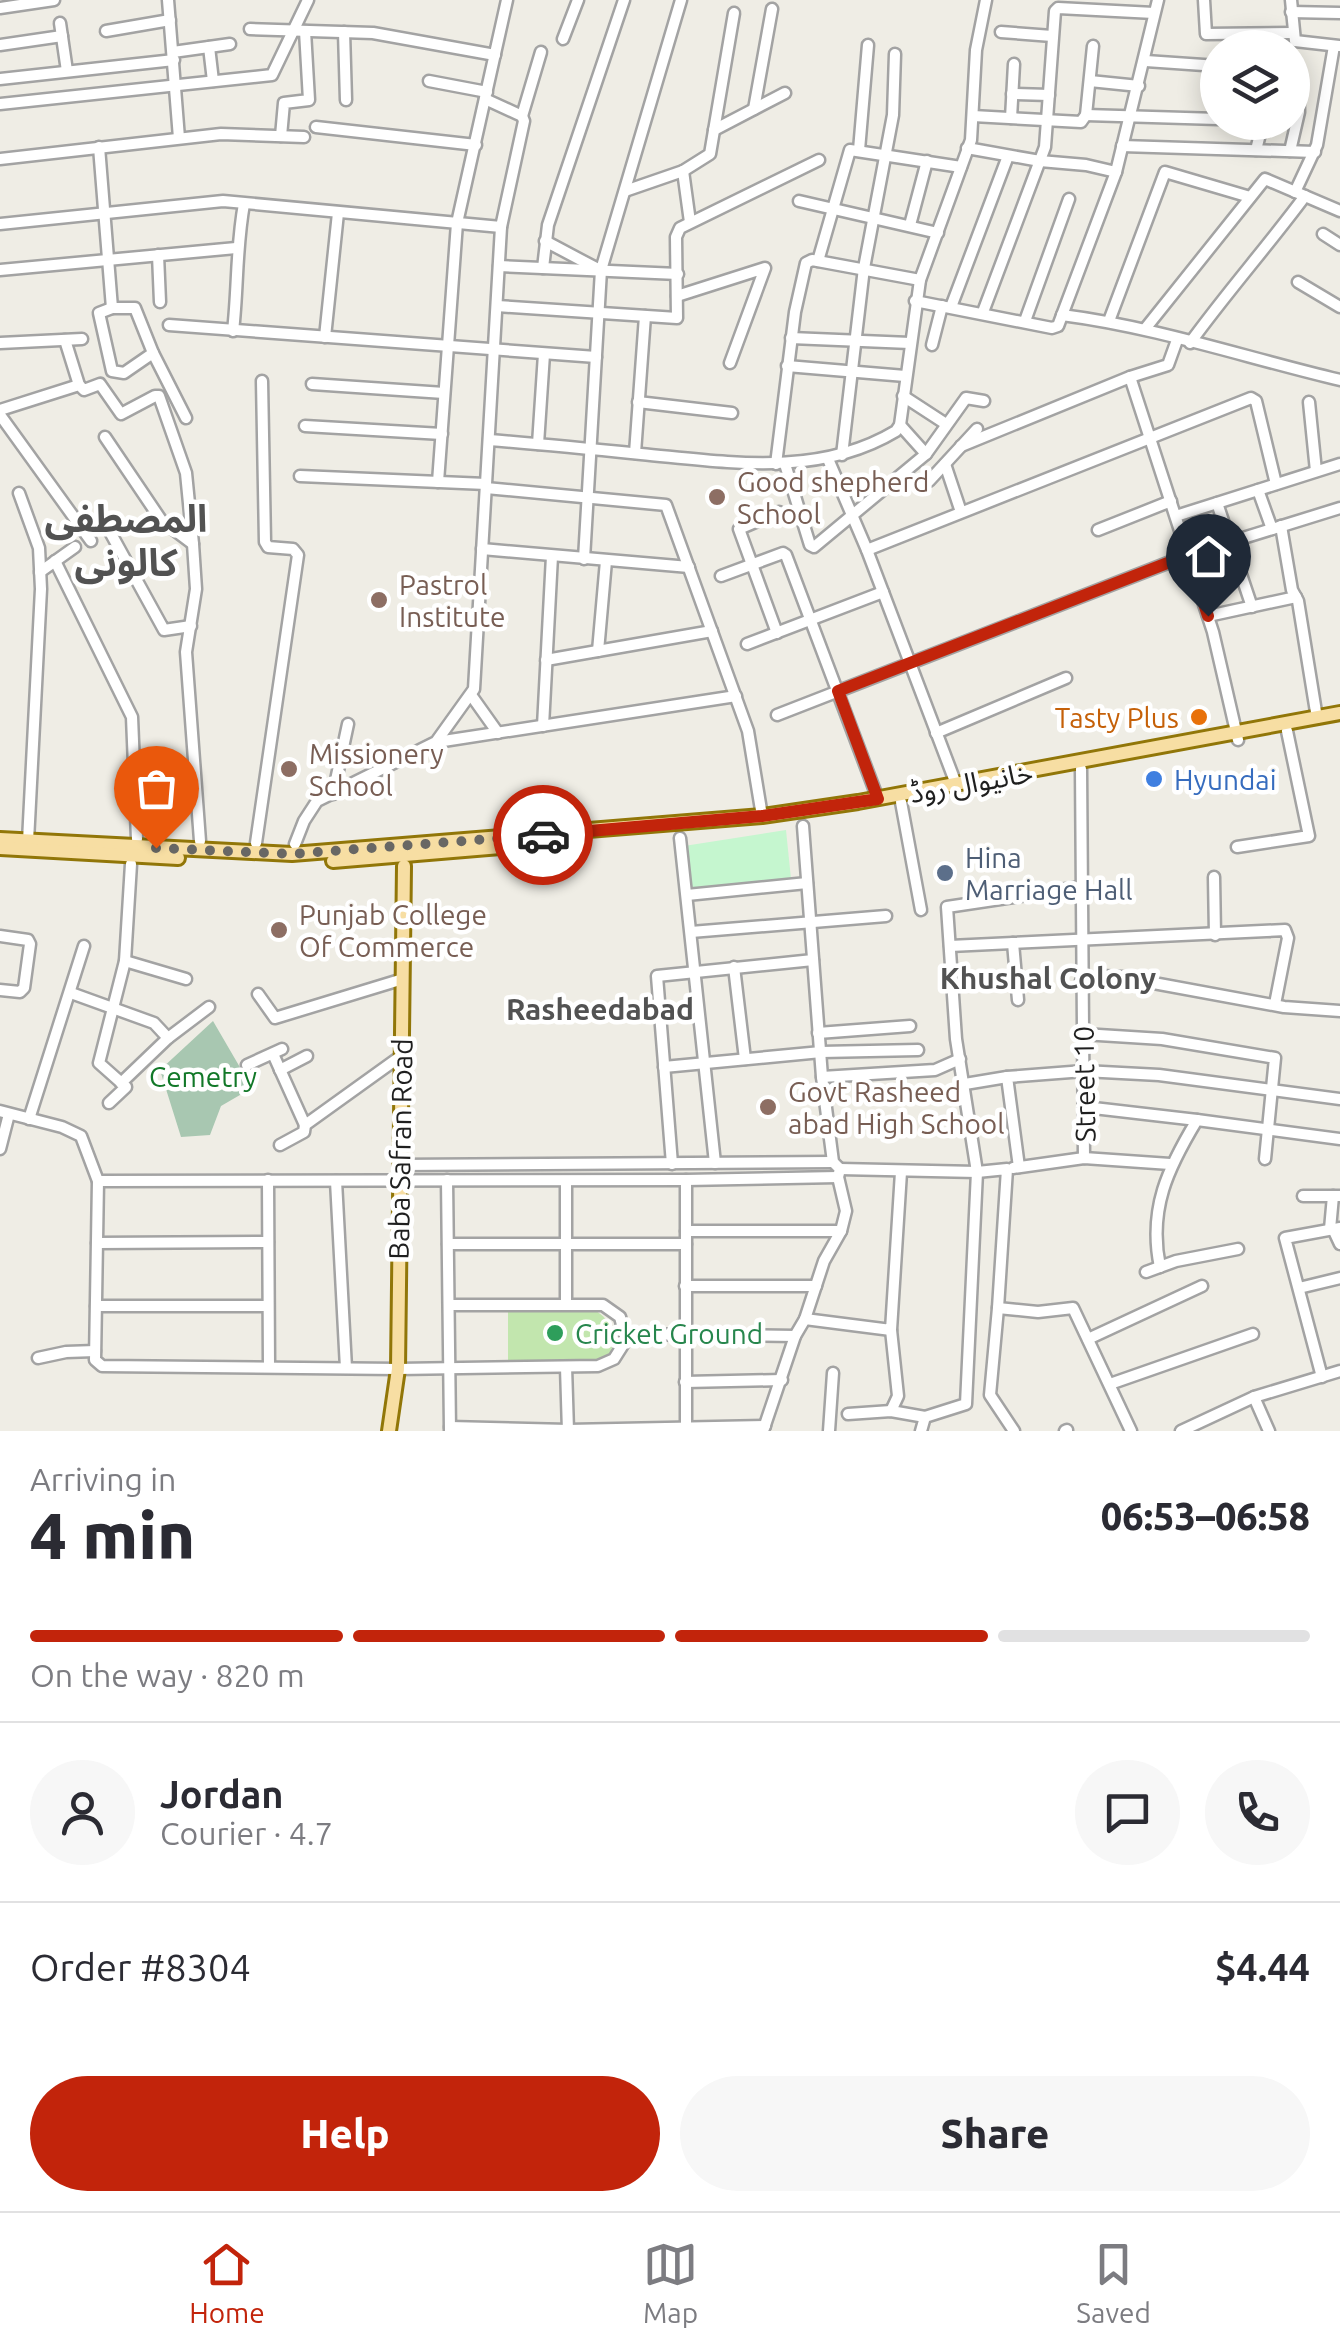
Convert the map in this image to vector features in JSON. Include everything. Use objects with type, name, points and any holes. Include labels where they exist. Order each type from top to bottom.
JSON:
[{"type":"main road","name":"خانیوال روڈ","points":[[0,848],[286,862],[359,860],[792,819],[1081,770],[1340,713]]},
{"type":"main road","name":"خانیوال روڈ","points":[[0,839],[292,854],[762,816],[1340,722]]},
{"type":"main road","name":"Baba Safran Road","points":[[388,1431],[398,1369],[404,866]]},
{"type":"street","points":[[2,5],[52,0]]},
{"type":"street","points":[[168,0],[179,138]]},
{"type":"street","points":[[0,104],[272,75],[300,30],[308,0]]},
{"type":"street","points":[[438,482],[457,223],[507,0]]},
{"type":"street","points":[[563,38],[578,0]]},
{"type":"street","points":[[543,268],[545,242],[624,0]]},
{"type":"street","points":[[584,559],[601,270],[680,0]]},
{"type":"street","points":[[489,440],[780,464],[828,459],[889,436],[900,425],[920,280],[968,148],[976,50],[986,0]]},
{"type":"street","points":[[915,301],[1056,328],[1116,172],[1158,0]]},
{"type":"street","points":[[1204,0],[1206,30]]},
{"type":"street","points":[[983,312],[1040,162],[1049,96],[1052,5],[1154,13]]},
{"type":"street","points":[[1291,6],[1340,13]]},
{"type":"street","points":[[754,109],[772,9]]},
{"type":"street","points":[[625,191],[683,171],[707,158],[734,13]]},
{"type":"street","points":[[106,31],[170,20]]},
{"type":"street","points":[[60,22],[73,96]]},
{"type":"street","points":[[250,29],[403,36],[495,55]]},
{"type":"street","points":[[281,136],[284,103],[309,100],[300,30]]},
{"type":"street","points":[[344,32],[346,100]]},
{"type":"street","points":[[1001,32],[1052,36]]},
{"type":"street","points":[[0,45],[62,36]]},
{"type":"street","points":[[1190,343],[1300,194],[1314,152],[1337,46],[1310,43]]},
{"type":"street","points":[[0,79],[108,67],[230,44]]},
{"type":"street","points":[[859,150],[868,45]]},
{"type":"street","points":[[209,46],[214,81]]},
{"type":"street","points":[[973,116],[1080,122],[1086,115],[1093,46]]},
{"type":"street","points":[[436,742],[471,695],[501,227],[522,116],[541,52]]},
{"type":"street","points":[[842,455],[864,268],[893,115],[895,54]]},
{"type":"street","points":[[1146,61],[1200,65]]},
{"type":"street","points":[[1011,118],[1014,64]]},
{"type":"street","points":[[108,67],[112,92]]},
{"type":"street","points":[[429,81],[486,96],[522,116]]},
{"type":"street","points":[[1090,82],[1140,86]]},
{"type":"street","points":[[714,130],[786,93]]},
{"type":"street","points":[[1012,94],[1049,96]]},
{"type":"street","points":[[1086,115],[1200,120]]},
{"type":"street","points":[[316,126],[476,145]]},
{"type":"street","points":[[0,159],[228,134],[304,137]]},
{"type":"street","points":[[1256,150],[1258,140]]},
{"type":"street","points":[[1290,151],[1293,140]]},
{"type":"street","points":[[1122,146],[1314,152]]},
{"type":"street","points":[[99,147],[112,308]]},
{"type":"street","points":[[968,148],[1040,162],[1086,164],[1116,172]]},
{"type":"street","points":[[818,261],[848,152],[859,150],[961,166]]},
{"type":"street","points":[[932,345],[1008,156]]},
{"type":"street","points":[[497,306],[677,318],[678,231],[818,160]]},
{"type":"street","points":[[910,225],[927,161]]},
{"type":"street","points":[[683,171],[690,222]]},
{"type":"street","points":[[1109,321],[1165,172],[1250,197]]},
{"type":"street","points":[[1145,329],[1265,179],[1340,211]]},
{"type":"street","points":[[1025,321],[1069,199]]},
{"type":"street","points":[[799,201],[938,232]]},
{"type":"street","points":[[0,224],[224,202],[501,227]]},
{"type":"street","points":[[233,331],[238,288],[236,248],[244,204]]},
{"type":"street","points":[[325,337],[338,213]]},
{"type":"street","points":[[1323,234],[1340,245]]},
{"type":"street","points":[[545,242],[601,270]]},
{"type":"street","points":[[0,270],[236,248]]},
{"type":"street","points":[[158,255],[160,302]]},
{"type":"street","points":[[920,280],[818,261],[808,261],[805,267],[787,366],[780,464],[811,546],[926,454],[966,398],[984,401]]},
{"type":"street","points":[[499,266],[678,274]]},
{"type":"street","points":[[678,296],[765,268],[730,363]]},
{"type":"street","points":[[1298,282],[1340,307]]},
{"type":"street","points":[[153,354],[124,373],[112,371],[99,313],[112,308],[135,308],[153,354],[186,418]]},
{"type":"street","points":[[1062,315],[1145,329],[1340,380]]},
{"type":"street","points":[[636,453],[644,316]]},
{"type":"street","points":[[169,325],[596,358]]},
{"type":"street","points":[[791,338],[910,343]]},
{"type":"street","points":[[0,343],[82,339]]},
{"type":"street","points":[[65,340],[79,386],[84,390],[100,384],[121,414],[159,396],[186,473],[196,589],[186,652],[200,841]]},
{"type":"street","points":[[961,446],[1168,365],[1177,340]]},
{"type":"street","points":[[538,444],[544,354]]},
{"type":"street","points":[[787,366],[905,376]]},
{"type":"street","points":[[1130,377],[1208,616],[1237,736]]},
{"type":"street","points":[[256,844],[298,555],[293,549],[268,547],[265,542],[262,381]]},
{"type":"street","points":[[312,384],[444,394]]},
{"type":"street","points":[[79,386],[0,412],[91,541]]},
{"type":"street","points":[[903,396],[946,424]]},
{"type":"street","points":[[867,550],[1254,398],[1276,484]]},
{"type":"street","points":[[638,402],[732,412]]},
{"type":"street","points":[[1309,402],[1316,472]]},
{"type":"street","points":[[900,425],[926,454]]},
{"type":"street","points":[[305,426],[442,434]]},
{"type":"street","points":[[929,481],[977,429]]},
{"type":"street","points":[[105,436],[161,520],[193,544]]},
{"type":"street","points":[[828,459],[956,784]]},
{"type":"street","points":[[945,464],[961,512]]},
{"type":"street","points":[[1176,516],[1340,464]]},
{"type":"street","points":[[300,476],[438,482],[666,505],[748,731],[762,816]]},
{"type":"street","points":[[1258,490],[1276,528],[1296,598],[1317,718]]},
{"type":"street","points":[[19,494],[39,548],[40,572],[28,841]]},
{"type":"street","points":[[1098,530],[1172,501]]},
{"type":"street","points":[[1218,503],[1252,607]]},
{"type":"street","points":[[777,715],[1188,555],[1340,508]]},
{"type":"street","points":[[778,632],[740,527],[779,512]]},
{"type":"street","points":[[104,521],[164,630],[190,626]]},
{"type":"street","points":[[40,572],[75,546]]},
{"type":"street","points":[[482,549],[689,566]]},
{"type":"street","points":[[721,576],[785,553],[878,799]]},
{"type":"street","points":[[543,726],[552,556]]},
{"type":"street","points":[[55,561],[131,716],[137,838]]},
{"type":"street","points":[[598,651],[606,561]]},
{"type":"street","points":[[747,644],[883,592]]},
{"type":"street","points":[[1208,616],[1296,598]]},
{"type":"street","points":[[546,660],[712,630]]},
{"type":"street","points":[[936,732],[1066,678]]},
{"type":"street","points":[[471,695],[498,732]]},
{"type":"street","points":[[295,844],[317,802],[436,742],[736,696]]},
{"type":"street","points":[[333,794],[348,724]]},
{"type":"street","points":[[1236,847],[1309,836],[1287,731]]},
{"type":"street","name":"Street 10","points":[[1081,770],[1084,1158]]},
{"type":"street","points":[[901,802],[921,910]]},
{"type":"street","points":[[448,1180],[450,1429],[764,1428],[794,1336],[805,1318],[824,1260],[846,1212],[822,1077],[803,826]]},
{"type":"street","points":[[680,838],[715,1163]]},
{"type":"street","points":[[109,1103],[126,1087],[98,1063],[126,960],[131,864]]},
{"type":"street","points":[[1214,877],[1215,935]]},
{"type":"street","points":[[687,895],[807,884]]},
{"type":"street","points":[[848,1414],[891,1412],[925,1417],[966,1404],[978,1172],[960,1059],[947,906],[1080,887]]},
{"type":"street","points":[[690,932],[886,916]]},
{"type":"street","points":[[950,946],[1287,932],[1275,1004]]},
{"type":"street","points":[[0,936],[28,940],[30,944],[24,988],[20,992],[0,990]]},
{"type":"street","points":[[1013,944],[1018,1000]]},
{"type":"street","points":[[29,1119],[84,946]]},
{"type":"street","points":[[126,960],[186,980]]},
{"type":"street","points":[[672,1164],[658,976],[813,960]]},
{"type":"street","points":[[734,967],[745,1059]]},
{"type":"street","points":[[1081,981],[1120,977],[1311,1011],[1340,1011]]},
{"type":"street","points":[[258,994],[275,1018],[402,979]]},
{"type":"street","points":[[71,993],[154,1022],[168,1038]]},
{"type":"street","points":[[122,1083],[168,1038],[209,1007]]},
{"type":"street","points":[[818,1033],[910,1026]]},
{"type":"street","points":[[1082,1034],[1162,1039],[1274,1058],[1264,1159]]},
{"type":"street","points":[[664,1067],[820,1052],[918,1050]]},
{"type":"street","points":[[247,1065],[278,1052],[280,1070],[305,1125],[304,1132],[280,1145]]},
{"type":"street","points":[[280,1070],[307,1056]]},
{"type":"street","points":[[305,1125],[401,1056]]},
{"type":"street","points":[[822,1077],[935,1070],[960,1059]]},
{"type":"street","points":[[965,1084],[1084,1072],[1159,1075],[1340,1099]]},
{"type":"street","points":[[1007,1077],[1013,1168],[990,1395],[1014,1431]]},
{"type":"street","points":[[1085,1107],[1340,1140]]},
{"type":"street","points":[[0,1148],[4,1112],[81,1136],[98,1180],[94,1360],[102,1366],[566,1367],[608,1363],[622,1350],[626,1334],[612,1308],[593,1304],[448,1305]]},
{"type":"street","points":[[1160,1267],[1155,1243],[1157,1212],[1170,1164],[1197,1120]]},
{"type":"street","points":[[400,1165],[715,1163],[978,1172],[1084,1158],[1170,1164]]},
{"type":"street","points":[[98,1180],[686,1180],[837,1169]]},
{"type":"street","points":[[891,1412],[898,1396],[890,1330],[901,1172]]},
{"type":"street","points":[[268,1180],[269,1366]]},
{"type":"street","points":[[686,1180],[686,1430]]},
{"type":"street","points":[[336,1181],[346,1368]]},
{"type":"street","points":[[566,1181],[566,1304]]},
{"type":"street","points":[[1303,1196],[1337,1196],[1335,1229],[1340,1244]]},
{"type":"street","points":[[1322,1377],[1285,1238],[1335,1229]]},
{"type":"street","points":[[686,1230],[840,1230]]},
{"type":"street","points":[[97,1243],[268,1242]]},
{"type":"street","points":[[448,1244],[686,1244]]},
{"type":"street","points":[[1146,1272],[1238,1249]]},
{"type":"street","points":[[1298,1288],[1340,1278]]},
{"type":"street","points":[[686,1286],[816,1286]]},
{"type":"street","points":[[1088,1339],[1202,1286]]},
{"type":"street","points":[[96,1306],[268,1306]]},
{"type":"street","points":[[998,1308],[1038,1312],[1072,1308],[1132,1431]]},
{"type":"street","points":[[805,1318],[890,1330]]},
{"type":"street","points":[[626,1334],[794,1336]]},
{"type":"street","points":[[1110,1384],[1253,1334]]},
{"type":"street","points":[[38,1358],[95,1351]]},
{"type":"street","points":[[566,1367],[568,1430]]},
{"type":"street","points":[[1180,1431],[1254,1397],[1340,1371]]},
{"type":"street","points":[[829,1431],[833,1373]]},
{"type":"street","points":[[686,1382],[782,1380]]},
{"type":"street","points":[[1254,1397],[1268,1431]]},
{"type":"street","points":[[921,1431],[925,1417]]},
{"type":"green space","points":[[786,830],[791,879],[688,893],[684,846]]},
{"type":"green space","name":"Cemetry","points":[[213,1021],[252,1088],[221,1106],[210,1135],[181,1137],[160,1070]]},
{"type":"green space","points":[[585,1306],[610,1325],[613,1339],[609,1356],[589,1363],[508,1361],[508,1307]]},
{"type":"way so far","points":[[156,848],[338,853],[543,835]]},
{"type":"place","name":"Good shepherd School","points":[[717,497]]},
{"type":"place","name":"Pastrol Institute","points":[[379,600]]},
{"type":"place","name":"Tasty Plus","points":[[1199,717]]},
{"type":"place","name":"Missionery School","points":[[289,769]]},
{"type":"place","name":"Hyundai","points":[[1154,779]]},
{"type":"place","name":"Hina Marriage Hall","points":[[945,873]]},
{"type":"place","name":"Punjab College Of Commerce","points":[[279,930]]},
{"type":"place","name":"Govt Rasheed abad High School","points":[[768,1107]]},
{"type":"place","name":"Cricket Ground","points":[[555,1333]]},
{"type":"district","name":"المصطفی کالونی","points":[[126,540]]},
{"type":"district","name":"Khushal Colony","points":[[1048,978]]},
{"type":"district","name":"Rasheedabad","points":[[600,1009]]},
{"type":"route","points":[[543,835],[762,816],[878,799],[838,691],[1188,555],[1208,616]]}]
